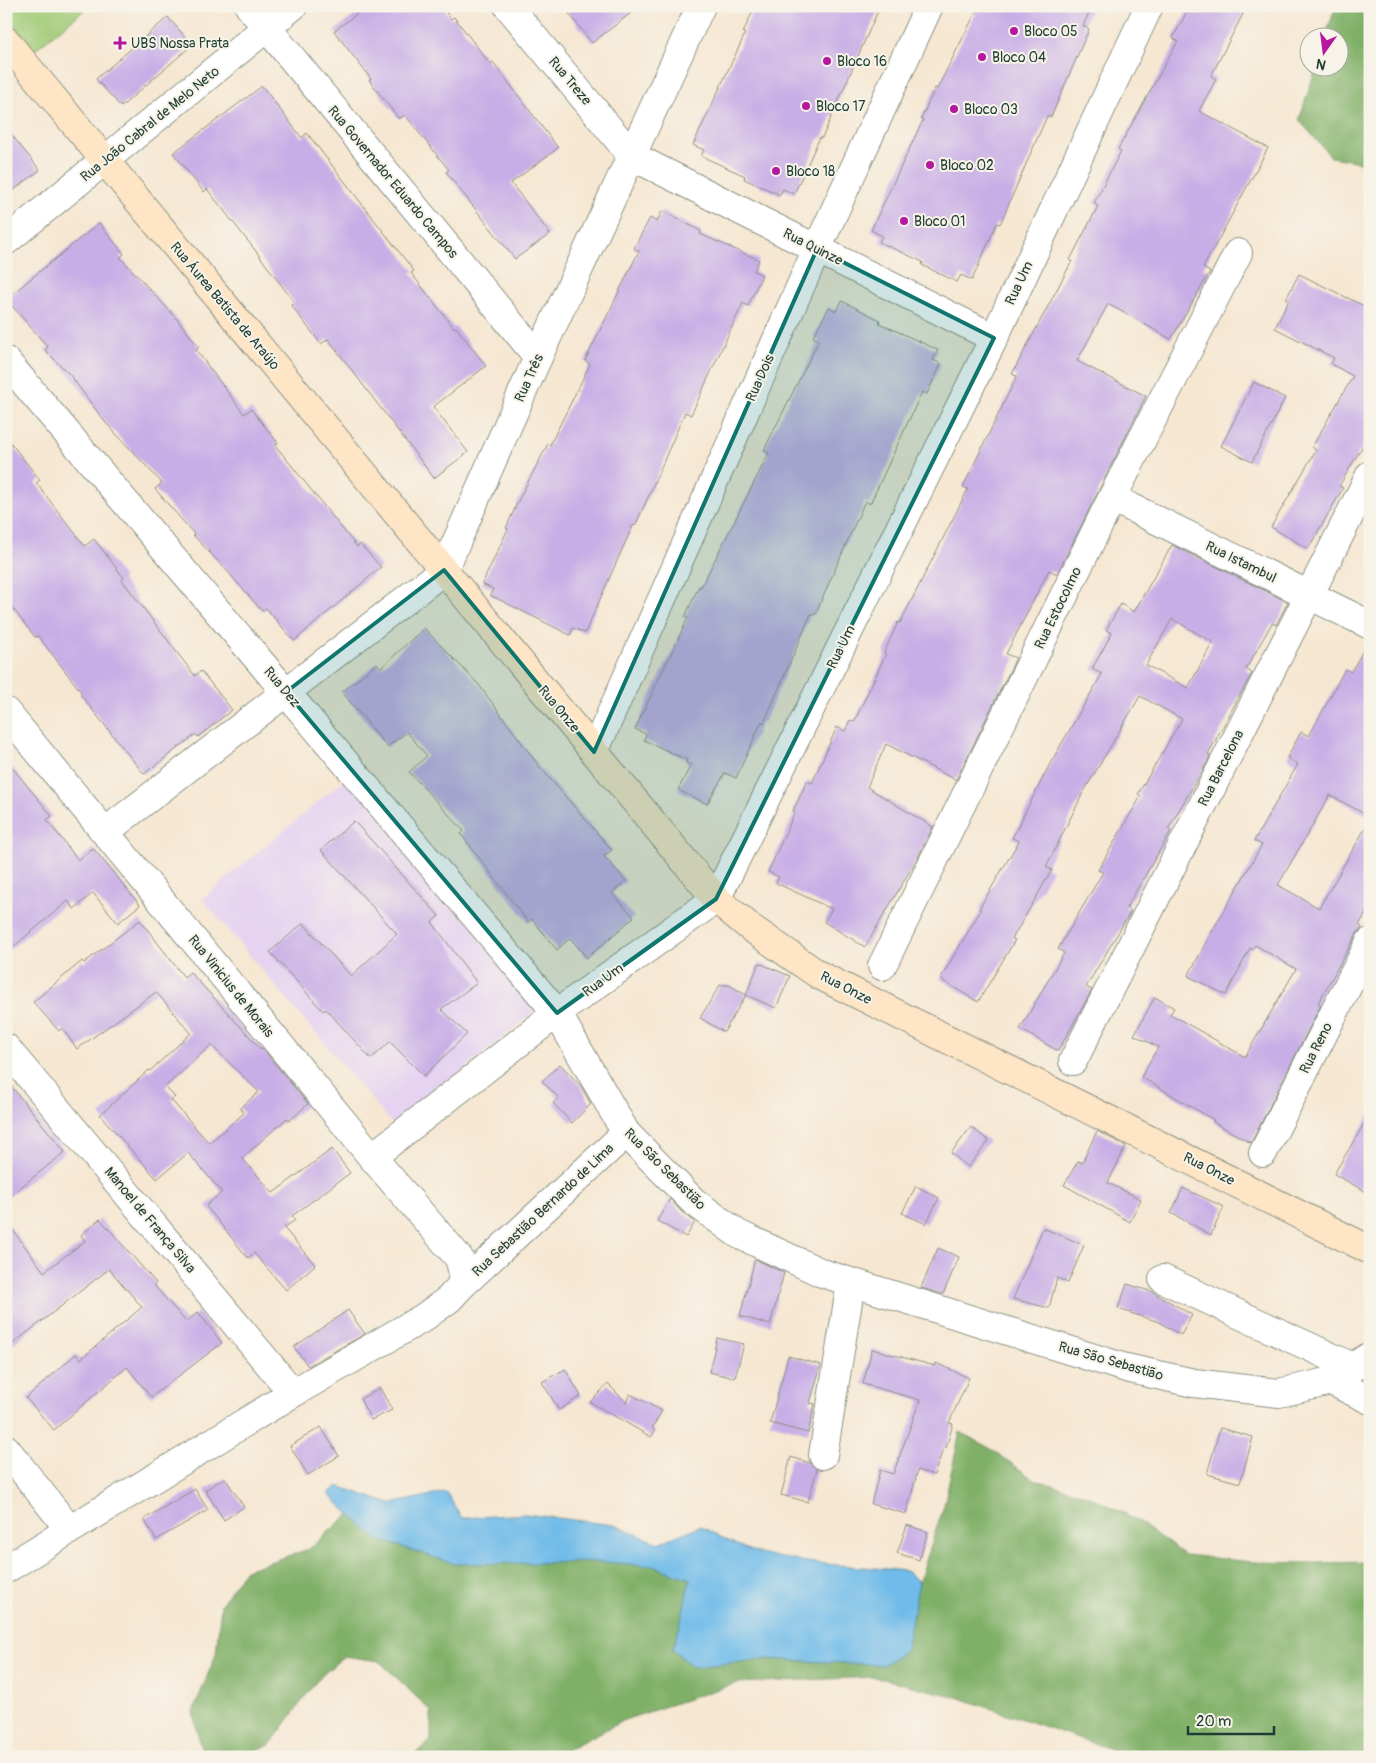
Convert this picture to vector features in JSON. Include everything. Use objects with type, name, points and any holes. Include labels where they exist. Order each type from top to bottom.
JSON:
[{"type":"street","name":"Rua Governador Eduardo Campos","points":[[248,6],[538,357]]},
{"type":"street","name":"Rua João Cabral de Melo Neto","points":[[6,241],[293,6]]},
{"type":"street","name":"Rua Treze","points":[[508,6],[632,156]]},
{"type":"street","name":"Rua Três","points":[[105,832],[444,570],[538,357],[701,6]]},
{"type":"street","name":"Rua Dois","points":[[594,752],[817,249],[929,6]]},
{"type":"street","name":"Rua Um","points":[[372,1156],[557,1013],[716,899],[994,338],[1148,6]]},
{"type":"street","name":"Rua Áurea Batista de Araújo","points":[[6,41],[444,570]]},
{"type":"street","name":"Rua Quinze","points":[[632,156],[994,338]]},
{"type":"street","name":"Rua Estocolmo","points":[[882,966],[1112,498],[1238,253]]},
{"type":"street","name":"Rua Dez","points":[[6,361],[557,1013]]},
{"type":"street","name":"Rua Barcelona","points":[[1073,1062],[1370,475]]},
{"type":"street","name":"Rua Istambul","points":[[1112,498],[1370,625]]},
{"type":"street","name":"Rua Onze","points":[[444,570],[716,899],[751,928],[819,975],[1370,1250]]},
{"type":"street","name":"Rua Vinicius de Morais","points":[[6,712],[372,1156],[459,1258],[463,1273],[460,1286]]},
{"type":"street","name":"Rua Reno","points":[[1263,1153],[1370,942]]},
{"type":"street","name":"Rua São Sebastião","points":[[557,1013],[626,1133],[694,1202],[738,1234],[822,1273],[1126,1368],[1194,1383],[1279,1392],[1331,1381],[1362,1361]]},
{"type":"street","name":"Manoel de França Silva","points":[[6,1048],[293,1393]]},
{"type":"street","name":"Rua Sebastião Bernardo de Lima","points":[[6,1569],[293,1393],[423,1318],[449,1299],[460,1286],[626,1133]]},
{"type":"street","points":[[1163,1279],[1362,1361]]},
{"type":"street","points":[[823,1455],[852,1282]]},
{"type":"street","points":[[1331,1381],[1370,1400]]},
{"type":"street","points":[[6,1449],[69,1529]]},
{"type":"highlighted area","points":[[817,249],[994,338],[716,899],[557,1013],[286,692],[444,570],[594,752]]},
{"type":"shaded area","points":[[349,776],[541,1006],[395,1127],[202,899]]},
{"type":"green space","points":[[6,6],[89,6],[32,52],[6,21]]},
{"type":"green space","points":[[1336,6],[1370,6],[1370,162],[1366,163],[1331,157],[1299,120],[1313,78],[1348,78],[1348,28],[1328,28]]},
{"type":"green space","points":[[960,1432],[993,1450],[1033,1479],[1087,1495],[1132,1517],[1185,1555],[1252,1562],[1370,1562],[1370,1757],[1134,1757],[957,1697],[875,1677],[737,1683],[627,1719],[560,1753],[560,1757],[412,1757],[431,1740],[431,1711],[379,1661],[344,1656],[318,1679],[270,1745],[235,1757],[203,1757],[193,1712],[216,1654],[221,1604],[245,1570],[309,1549],[355,1509],[653,1566],[690,1579],[680,1626],[672,1649],[693,1667],[767,1659],[885,1665],[906,1650],[919,1582],[944,1505]]},
{"type":"water","points":[[338,1486],[390,1504],[446,1492],[462,1518],[526,1514],[614,1525],[659,1543],[700,1526],[744,1548],[778,1557],[814,1563],[906,1571],[919,1582],[906,1650],[885,1665],[767,1659],[693,1667],[672,1649],[680,1626],[690,1579],[653,1566],[602,1562],[455,1564],[377,1539],[328,1494]]},
{"type":"building","points":[[367,6],[442,6],[451,19],[454,17],[490,64],[493,62],[558,148],[511,183],[550,234],[515,259],[446,172],[449,170],[405,115],[399,119],[334,31]]},
{"type":"building","points":[[563,6],[640,6],[592,43]]},
{"type":"building","points":[[755,6],[880,6],[822,138],[820,137],[794,194],[783,189],[780,195],[744,179],[745,176],[701,156],[704,150],[693,145],[745,34],[743,33]]},
{"type":"building","points":[[979,6],[1092,6],[1083,26],[1089,29],[1051,117],[1047,116],[1000,224],[997,223],[972,280],[961,275],[957,282],[922,265],[923,262],[879,242],[882,236],[871,230],[923,120],[921,119],[935,88],[937,89]]},
{"type":"building","points":[[1190,6],[1247,6],[1211,76],[1216,79],[1199,111],[1268,148],[1203,268],[1210,272],[1171,339],[1108,304],[1077,361],[1146,396],[1057,574],[1049,570],[1006,654],[1016,658],[956,780],[886,744],[867,787],[933,827],[918,857],[865,947],[824,922],[832,909],[776,883],[779,877],[768,872],[807,781],[812,783],[837,727],[845,731],[850,720],[854,722],[886,654],[884,653],[898,622],[900,623],[968,489],[963,487],[1017,376],[1012,374],[1072,261],[1070,260],[1098,206],[1094,203],[1121,151],[1118,149],[1178,41],[1173,38]]},
{"type":"building","points":[[168,17],[192,45],[121,107],[96,79]]},
{"type":"building","points":[[262,86],[302,138],[307,133],[414,271],[411,273],[486,366],[433,407],[468,452],[434,478],[328,339],[321,344],[291,305],[294,302],[255,250],[207,189],[204,192],[173,153]]},
{"type":"building","points":[[6,128],[40,170],[6,196]]},
{"type":"building","points":[[662,211],[701,231],[700,234],[759,260],[754,271],[762,275],[748,306],[743,303],[691,415],[685,412],[585,633],[573,628],[570,635],[490,595],[493,589],[482,584],[508,529],[506,528],[520,497],[548,444],[550,445],[590,364],[585,361],[639,251],[634,248],[650,218],[657,222]]},
{"type":"building","points":[[99,223],[124,254],[120,257],[177,319],[199,347],[196,350],[244,414],[251,409],[278,443],[275,445],[357,547],[360,544],[381,567],[294,641],[266,608],[262,611],[193,535],[155,489],[162,483],[105,422],[70,375],[45,350],[48,347],[6,299]]},
{"type":"building","points":[[1299,274],[1370,309],[1370,434],[1339,486],[1343,488],[1308,549],[1271,527],[1316,450],[1312,447],[1353,376],[1331,364],[1334,358],[1275,328],[1289,300],[1286,299]]},
{"type":"building","points":[[842,301],[880,320],[879,323],[938,350],[933,360],[941,364],[927,394],[922,392],[870,504],[865,501],[815,615],[811,614],[764,723],[762,721],[736,778],[725,773],[707,804],[678,790],[691,765],[686,763],[687,760],[644,740],[646,734],[635,729],[688,618],[685,617],[699,586],[701,587],[769,453],[764,450],[819,340],[813,337],[829,307],[836,311]]},
{"type":"building","points":[[1254,382],[1285,398],[1252,462],[1221,446]]},
{"type":"building","points":[[6,437],[40,480],[36,483],[85,546],[94,539],[124,578],[122,580],[195,676],[201,671],[232,710],[198,737],[196,734],[144,774],[80,694],[82,693],[38,636],[35,637],[6,600]]},
{"type":"building","points":[[1172,545],[1288,602],[1276,625],[1272,623],[1246,669],[1252,673],[1208,754],[1210,755],[1207,763],[1168,829],[1171,831],[1126,908],[1131,911],[1086,987],[1092,990],[1058,1051],[1020,1029],[1064,953],[1058,949],[1103,872],[1098,870],[1141,796],[1138,794],[1182,719],[1140,696],[1083,793],[1046,867],[1052,870],[1012,939],[1015,940],[978,1002],[940,979],[1019,841],[1012,838],[1051,762],[1102,674],[1092,669],[1112,633],[1106,630],[1121,604],[1134,612]],"holes":[[[1172,619],[1213,642],[1188,688],[1146,665]]]},
{"type":"building","points":[[424,628],[479,685],[539,766],[612,850],[604,856],[626,881],[612,893],[634,917],[587,958],[570,938],[557,950],[532,919],[528,922],[461,834],[464,831],[409,772],[427,756],[407,732],[387,747],[342,692],[377,663],[381,668]]},
{"type":"building","points":[[1369,640],[1370,817],[1330,795],[1278,885],[1319,908],[1370,820],[1370,907],[1359,925],[1362,927],[1318,1003],[1321,1005],[1251,1143],[1213,1122],[1214,1120],[1141,1077],[1158,1047],[1134,1035],[1155,997],[1174,1008],[1170,1014],[1245,1057],[1296,969],[1255,945],[1252,949],[1250,948],[1226,995],[1188,976],[1262,845],[1254,841],[1298,764],[1287,758],[1301,732],[1309,736],[1345,669],[1351,672]]},
{"type":"building","points":[[6,760],[52,816],[47,820],[78,860],[93,848],[140,905],[118,923],[93,893],[74,909],[68,901],[6,953]]},
{"type":"building","points":[[354,821],[439,916],[432,922],[477,983],[441,1009],[467,1034],[424,1076],[390,1042],[371,1059],[326,1009],[323,1011],[270,952],[303,923],[351,976],[397,934],[321,850]]},
{"type":"building","points":[[140,920],[184,977],[190,972],[262,1048],[308,1104],[289,1121],[287,1118],[242,1158],[273,1193],[332,1149],[350,1173],[292,1216],[295,1220],[284,1228],[315,1265],[286,1290],[254,1253],[248,1258],[206,1206],[222,1192],[188,1153],[157,1179],[100,1115],[191,1033],[156,992],[77,1049],[62,1028],[59,1031],[33,1002],[82,961],[84,963]],"holes":[[[211,1045],[259,1092],[240,1108],[244,1113],[209,1143],[171,1100],[175,1097],[165,1087]]]},
{"type":"building","points":[[759,963],[790,976],[776,1008],[746,995]]},
{"type":"building","points":[[720,985],[729,985],[746,995],[724,1032],[700,1018]]},
{"type":"building","points":[[560,1064],[580,1085],[591,1104],[572,1123],[553,1103],[559,1098],[542,1081]]},
{"type":"building","points":[[6,1080],[65,1152],[6,1199]]},
{"type":"building","points":[[1370,1114],[1370,1194],[1334,1174]]},
{"type":"building","points":[[971,1127],[989,1141],[968,1167],[951,1153]]},
{"type":"building","points":[[1097,1131],[1126,1146],[1108,1183],[1141,1199],[1130,1222],[1064,1185],[1078,1161],[1082,1163]]},
{"type":"building","points":[[916,1186],[939,1198],[926,1224],[902,1213]]},
{"type":"building","points":[[1183,1188],[1224,1207],[1211,1235],[1171,1213]]},
{"type":"building","points":[[670,1199],[695,1222],[686,1237],[657,1221]]},
{"type":"building","points":[[100,1219],[156,1283],[154,1285],[186,1322],[198,1312],[222,1343],[151,1397],[127,1367],[54,1430],[26,1398],[76,1354],[81,1359],[142,1307],[109,1269],[6,1349],[6,1221],[44,1272],[85,1241],[81,1235]]},
{"type":"building","points":[[1043,1228],[1084,1245],[1068,1283],[1057,1278],[1049,1308],[1013,1299]]},
{"type":"building","points":[[938,1248],[959,1257],[943,1294],[921,1288]]},
{"type":"building","points":[[755,1259],[784,1273],[770,1325],[740,1316]]},
{"type":"building","points":[[1127,1284],[1153,1292],[1192,1315],[1181,1335],[1159,1322],[1118,1309]]},
{"type":"building","points":[[348,1310],[365,1334],[308,1366],[294,1347]]},
{"type":"building","points":[[717,1338],[744,1344],[735,1378],[709,1372]]},
{"type":"building","points":[[872,1349],[935,1366],[936,1363],[969,1378],[949,1423],[953,1424],[946,1448],[944,1447],[934,1475],[918,1470],[906,1514],[871,1504],[880,1470],[893,1474],[920,1400],[863,1384]]},
{"type":"building","points":[[788,1356],[821,1365],[810,1403],[815,1404],[808,1433],[770,1423]]},
{"type":"building","points":[[565,1369],[581,1396],[559,1410],[542,1382]]},
{"type":"building","points":[[608,1384],[626,1402],[630,1394],[662,1411],[652,1428],[655,1431],[651,1437],[590,1402]]},
{"type":"building","points":[[380,1388],[392,1410],[371,1420],[360,1399]]},
{"type":"building","points":[[321,1427],[339,1456],[308,1475],[290,1446]]},
{"type":"building","points":[[1220,1428],[1253,1437],[1240,1483],[1207,1474]]},
{"type":"building","points":[[791,1457],[810,1463],[817,1469],[808,1502],[781,1495]]},
{"type":"building","points":[[225,1478],[244,1507],[224,1520],[205,1490]]},
{"type":"building","points":[[195,1489],[208,1510],[156,1540],[144,1519]]},
{"type":"building","points":[[907,1525],[928,1532],[919,1560],[897,1553]]},
{"type":"place","name":"Bloco 05","points":[[1014,31]]},
{"type":"place","name":"UBS Nossa Prata","points":[[120,43]]},
{"type":"place","name":"Bloco 04","points":[[982,57]]},
{"type":"place","name":"Bloco 16","points":[[827,61]]},
{"type":"place","name":"Bloco 17","points":[[806,106]]},
{"type":"place","name":"Bloco 03","points":[[954,109]]},
{"type":"place","name":"Bloco 02","points":[[930,165]]},
{"type":"place","name":"Bloco 18","points":[[776,171]]},
{"type":"place","name":"Bloco 01","points":[[904,221]]}]
